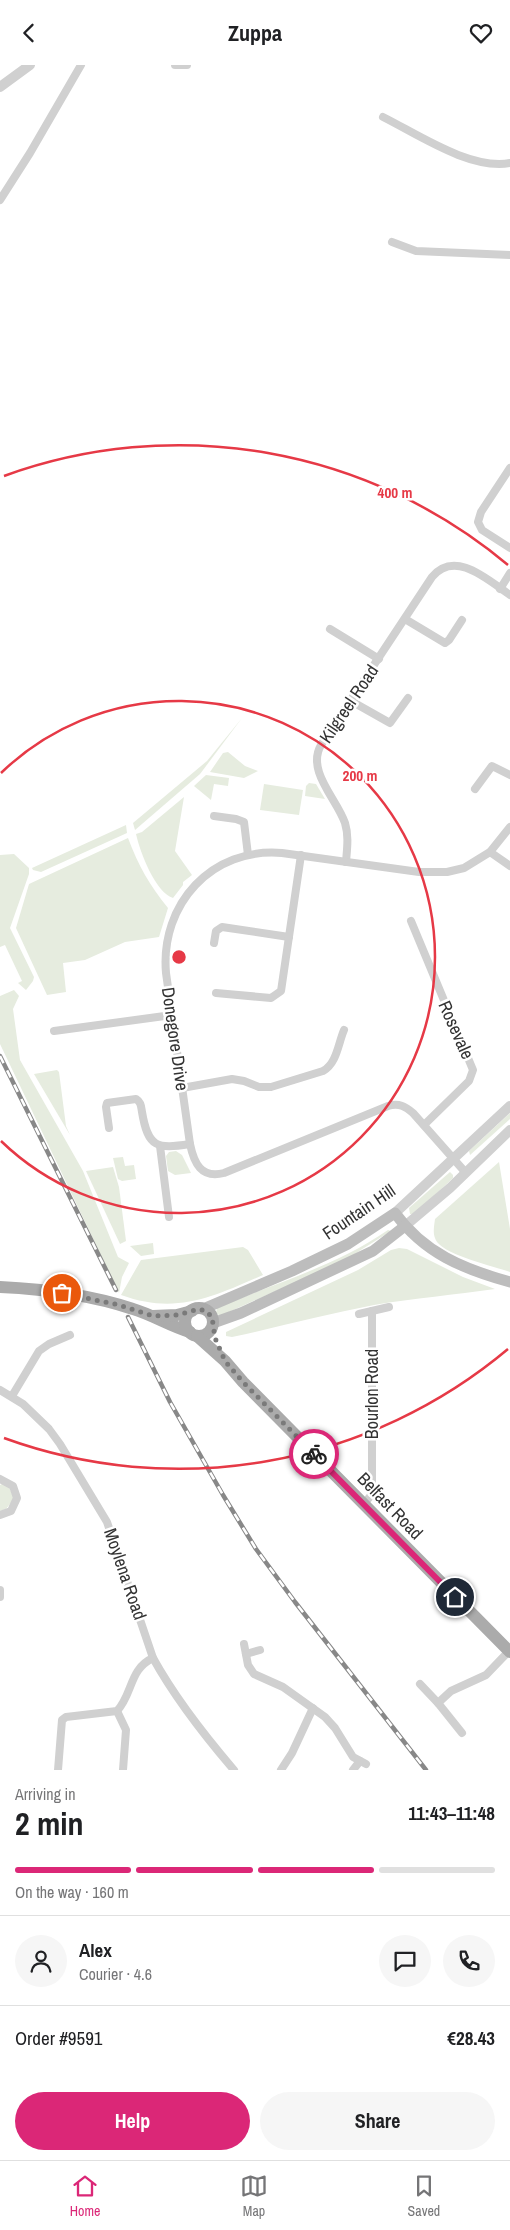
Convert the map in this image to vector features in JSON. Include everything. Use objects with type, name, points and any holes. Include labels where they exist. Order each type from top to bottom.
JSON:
[{"type":"main road","points":[[395,1213],[416,1239],[436,1253],[471,1269],[510,1282]]},
{"type":"main road","name":"Fountain Hill","points":[[197,1310],[292,1271],[348,1243],[395,1213]]},
{"type":"main road","name":"Fountain Hill","points":[[212,1325],[372,1251],[405,1226]]},
{"type":"main road","points":[[0,1287],[14,1287],[86,1298],[126,1307],[153,1316],[193,1334],[208,1333],[212,1325],[210,1314],[197,1310],[177,1315],[153,1316]]},
{"type":"main road","points":[[193,1334],[186,1321],[197,1310]]},
{"type":"main road","name":"Belfast Road","points":[[212,1325],[216,1341],[225,1361]]},
{"type":"main road","name":"Belfast Road","points":[[193,1334],[225,1361],[243,1382],[510,1652]]},
{"type":"street","points":[[0,87],[30,65]]},
{"type":"street","points":[[0,201],[81,65]]},
{"type":"street","points":[[175,65],[187,65]]},
{"type":"street","points":[[383,117],[470,160],[491,164],[510,163]]},
{"type":"street","points":[[392,242],[416,251],[510,255]]},
{"type":"street","points":[[510,468],[481,512],[478,523],[482,530],[510,548]]},
{"type":"street","name":"Kilgreel Road","points":[[346,862],[347,838],[345,825],[318,771],[316,759],[321,745],[432,577],[443,567],[454,564],[464,566],[510,595]]},
{"type":"street","points":[[500,589],[510,573]]},
{"type":"street","points":[[405,619],[445,643],[450,641],[462,620]]},
{"type":"street","name":"Kilgreel Road","points":[[330,629],[379,659]]},
{"type":"street","points":[[351,701],[390,723],[408,698]]},
{"type":"street","points":[[475,789],[492,765],[510,775]]},
{"type":"street","points":[[214,816],[236,819],[244,823],[248,855]]},
{"type":"street","name":"Donegore Drive","points":[[466,1173],[424,1125],[407,1109],[399,1105],[391,1105],[216,1175],[198,1169],[193,1158],[190,1143],[172,1015],[165,956],[167,939],[177,912],[189,891],[204,876],[226,863],[248,855],[275,852],[419,872],[443,873],[464,868],[490,852],[510,827]]},
{"type":"street","points":[[490,852],[510,866]]},
{"type":"street","points":[[216,993],[266,999],[276,997],[281,991],[301,855]]},
{"type":"street","name":"Rosevale","points":[[411,921],[472,1070],[469,1081],[424,1125]]},
{"type":"street","points":[[214,943],[216,931],[222,927],[289,937]]},
{"type":"street","points":[[54,1031],[172,1015]]},
{"type":"street","points":[[182,1088],[232,1079],[244,1081],[261,1088],[270,1087],[323,1071],[332,1062],[344,1030]]},
{"type":"street","points":[[109,1128],[107,1103],[136,1099],[140,1103],[148,1135],[160,1146],[169,1217]]},
{"type":"street","name":"Fountain Hill","points":[[395,1213],[510,1106]]},
{"type":"street","name":"Fountain Hill","points":[[405,1226],[466,1173],[510,1130]]},
{"type":"street","points":[[160,1146],[190,1143]]},
{"type":"street","points":[[359,1314],[389,1307]]},
{"type":"street","name":"Bourlon Road","points":[[364,1504],[372,1494],[372,1311]]},
{"type":"street","points":[[12,1396],[41,1349],[70,1335]]},
{"type":"street","name":"Moylena Road","points":[[0,1390],[12,1396],[33,1412],[60,1444],[107,1522],[153,1658],[170,1686],[212,1744],[234,1770]]},
{"type":"street","points":[[0,1479],[13,1486],[17,1498],[11,1511],[0,1515]]},
{"type":"street","points":[[0,1590],[0,1597]]},
{"type":"street","points":[[244,1644],[248,1665],[254,1674],[283,1687],[332,1723],[345,1742],[350,1754],[363,1762],[353,1770]]},
{"type":"street","points":[[246,1654],[260,1650]]},
{"type":"street","points":[[438,1703],[451,1691],[486,1675],[510,1652]]},
{"type":"street","points":[[58,1770],[63,1718],[118,1711],[123,1704],[137,1671],[145,1662],[153,1658]]},
{"type":"street","points":[[420,1684],[462,1733]]},
{"type":"street","points":[[281,1770],[292,1753],[312,1708]]},
{"type":"street","points":[[118,1711],[126,1729],[123,1770]]},
{"type":"shaded area","points":[[242,718],[200,774],[135,830],[133,823],[207,761]]},
{"type":"shaded area","points":[[228,752],[245,766],[258,771],[244,778],[210,772],[223,753]]},
{"type":"shaded area","points":[[206,775],[229,778],[228,786],[214,784],[211,800],[194,786]]},
{"type":"shaded area","points":[[309,783],[316,784],[325,799],[305,796],[306,786]]},
{"type":"shaded area","points":[[264,784],[303,790],[299,815],[260,810]]},
{"type":"shaded area","points":[[184,797],[175,851],[192,875],[183,882],[183,885],[173,898],[166,894],[154,880],[141,851],[136,834],[142,832]]},
{"type":"shaded area","points":[[126,825],[127,833],[41,872],[32,868]]},
{"type":"shaded area","points":[[128,838],[145,875],[168,908],[159,937],[125,942],[85,960],[63,963],[66,992],[47,995],[16,928],[29,884]]},
{"type":"shaded area","points":[[14,854],[29,868],[29,874],[10,928],[34,977],[26,990],[18,983],[22,981],[5,945],[0,947],[0,855]]},
{"type":"shaded area","points":[[14,990],[19,996],[13,1009],[20,1060],[83,1171],[118,1257],[129,1263],[122,1277],[119,1293],[0,1044],[0,996]]},
{"type":"shaded area","points":[[57,1070],[59,1072],[66,1126],[70,1135],[34,1074]]},
{"type":"shaded area","points":[[510,1113],[510,1119],[470,1155],[469,1151]]},
{"type":"shaded area","points":[[176,1151],[182,1155],[191,1173],[175,1175],[168,1171],[166,1156],[169,1152]]},
{"type":"shaded area","points":[[123,1157],[125,1166],[134,1165],[136,1179],[122,1181],[118,1179],[113,1158]]},
{"type":"shaded area","points":[[499,1162],[510,1229],[510,1272],[451,1252],[437,1242],[434,1234],[435,1219]]},
{"type":"shaded area","points":[[113,1167],[119,1187],[126,1241],[120,1244],[86,1171]]},
{"type":"shaded area","points":[[450,1172],[453,1178],[415,1214],[410,1214],[409,1208]]},
{"type":"shaded area","points":[[388,1230],[391,1231],[345,1260],[220,1316],[216,1313],[217,1308],[348,1254]]},
{"type":"shaded area","points":[[153,1243],[154,1254],[141,1256],[130,1246]]},
{"type":"shaded area","points":[[243,1247],[248,1250],[263,1275],[194,1301],[159,1303],[141,1301],[121,1295],[141,1260]]},
{"type":"shaded area","points":[[407,1249],[463,1277],[495,1289],[374,1305],[232,1337],[226,1336],[226,1332],[358,1270],[391,1250]]},
{"type":"shaded area","points":[[8,1484],[14,1499],[6,1509],[0,1511],[0,1485]]},
{"type":"railway","points":[[0,1056],[116,1290]]},
{"type":"railway","points":[[128,1317],[170,1402],[256,1549],[426,1770]]},
{"type":"way so far","points":[[62,1293],[119,1305],[153,1316],[177,1315],[195,1309],[206,1311],[212,1317],[215,1338],[225,1361],[243,1382],[314,1454]]},
{"type":"route","points":[[314,1454],[455,1597]]}]
